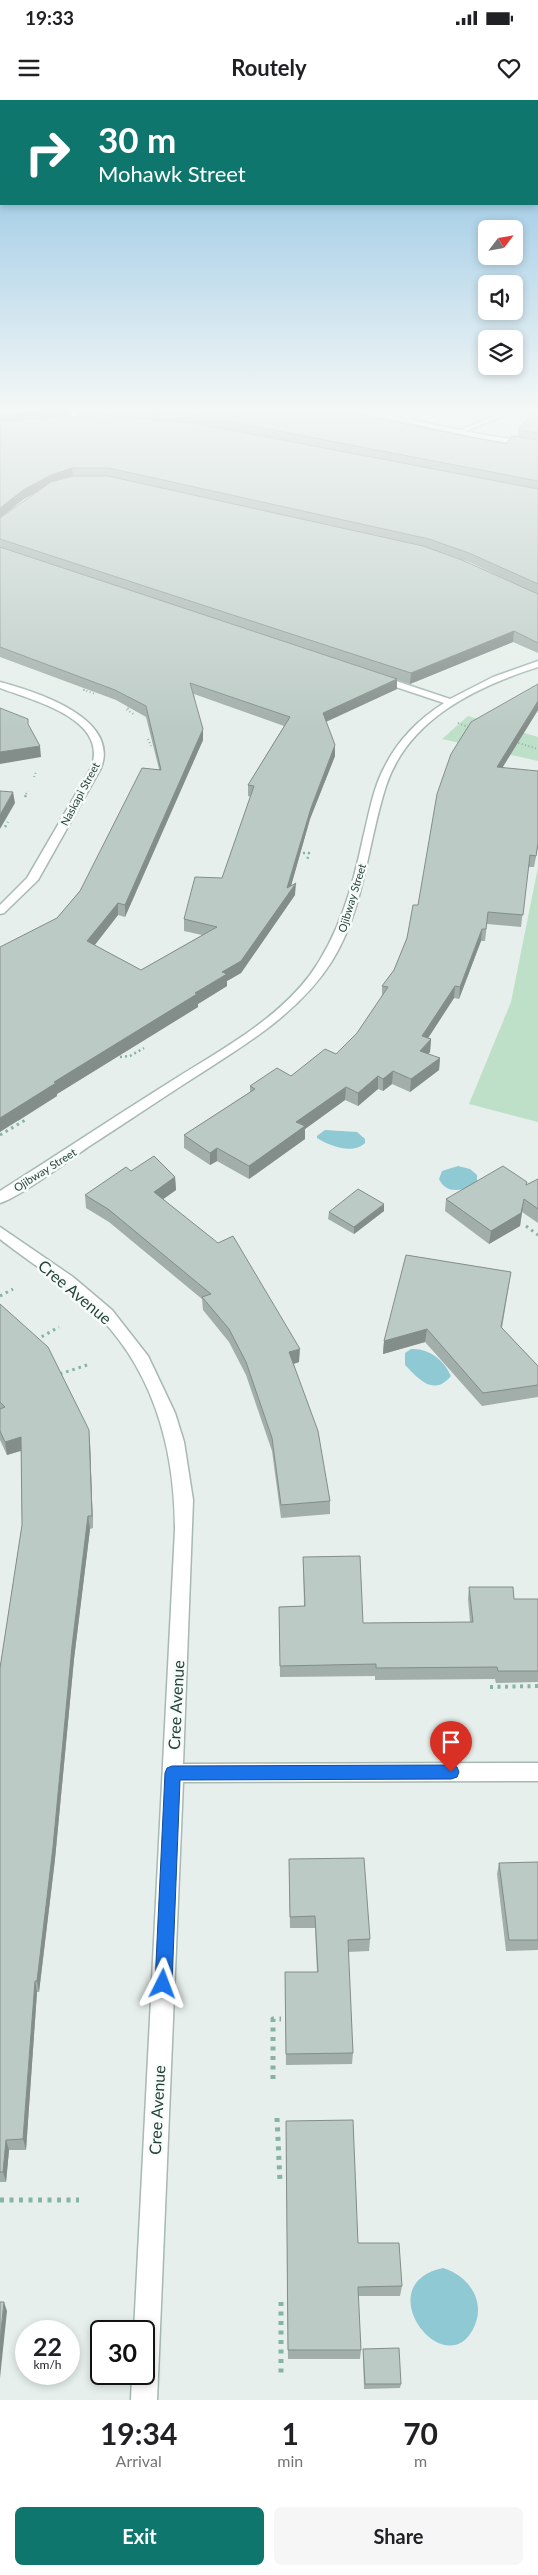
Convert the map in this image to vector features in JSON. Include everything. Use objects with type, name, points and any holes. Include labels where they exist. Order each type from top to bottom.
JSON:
[{"type":"street","name":"Ojibway Street","points":[[0,1198],[210,1061],[275,1015],[298,996],[332,953],[343,931],[359,879],[382,784],[393,759],[414,732],[450,702],[482,685],[538,664]]},
{"type":"street","points":[[369,675],[450,702]]},
{"type":"street","name":"Naskapi Street","points":[[0,685],[56,707],[86,725],[97,738],[101,754],[96,768],[32,880],[0,911]]},
{"type":"street","name":"Cree Avenue","points":[[0,1233],[106,1314],[138,1354],[168,1413],[178,1450],[185,1512],[144,2400]]},
{"type":"street","points":[[172,1773],[538,1772]]},
{"type":"path","points":[[89,688],[84,690],[95,694]]},
{"type":"path","points":[[132,707],[126,709],[135,715]]},
{"type":"path","points":[[434,715],[473,729]]},
{"type":"path","points":[[148,738],[151,746]]},
{"type":"path","points":[[514,742],[538,749]]},
{"type":"path","points":[[34,777],[36,772]]},
{"type":"path","points":[[24,796],[28,791]]},
{"type":"path","points":[[5,827],[8,822]]},
{"type":"path","points":[[303,853],[309,853],[307,861]]},
{"type":"path","points":[[120,1056],[130,1056],[144,1048]]},
{"type":"path","points":[[0,1135],[27,1119]]},
{"type":"path","points":[[526,1226],[538,1236]]},
{"type":"path","points":[[0,1296],[12,1289]]},
{"type":"path","points":[[32,1342],[59,1327]]},
{"type":"path","points":[[60,1374],[90,1364]]},
{"type":"path","points":[[490,1687],[538,1686]]},
{"type":"path","points":[[273,2078],[273,2019],[281,2019]]},
{"type":"path","points":[[277,2118],[280,2182]]},
{"type":"path","points":[[0,2200],[79,2200]]},
{"type":"path","points":[[281,2302],[281,2375]]},
{"type":"green space","points":[[468,716],[538,737],[538,761],[442,739]]},
{"type":"green space","points":[[538,867],[538,1122],[469,1104],[511,1002]]},
{"type":"water","points":[[325,1130],[357,1132],[365,1139],[365,1143],[360,1147],[348,1149],[334,1146],[317,1138]]},
{"type":"water","points":[[458,1166],[470,1169],[477,1175],[477,1183],[467,1188],[456,1190],[451,1190],[442,1184],[439,1179],[442,1171]]},
{"type":"water","points":[[411,1349],[418,1349],[435,1356],[451,1376],[438,1385],[426,1384],[405,1365],[405,1353]]},
{"type":"water","points":[[443,2268],[461,2277],[474,2292],[477,2301],[478,2311],[472,2331],[459,2344],[444,2345],[430,2338],[418,2325],[411,2308],[412,2292],[421,2277]]},
{"type":"building","points":[[294,517],[423,546],[462,560],[538,594],[538,643],[514,631],[411,673],[0,539],[0,518]]},
{"type":"building","points":[[331,517],[538,517],[538,584],[469,553],[429,539]]},
{"type":"building","points":[[0,547],[397,679],[323,713],[335,745],[311,808],[287,888],[296,883],[241,961],[222,972],[227,974],[195,993],[197,994],[54,1082],[56,1083],[0,1118],[0,947],[57,918],[80,891],[142,768],[161,770],[146,706],[115,690],[0,647]],"holes":[[[190,683],[290,717],[248,785],[254,786],[222,878],[195,877],[184,919],[217,927],[141,970],[87,941],[118,903],[125,905],[203,729]]]},
{"type":"building","points":[[538,684],[538,701],[497,767],[538,771],[538,843],[536,856],[530,855],[523,915],[488,912],[486,929],[482,929],[460,987],[455,986],[422,1036],[431,1039],[420,1051],[440,1058],[411,1079],[393,1071],[383,1079],[378,1076],[358,1093],[346,1087],[296,1122],[305,1126],[249,1166],[217,1148],[210,1153],[184,1135],[255,1089],[250,1086],[277,1068],[291,1076],[325,1049],[336,1054],[357,1033],[388,987],[382,986],[394,970],[407,938],[413,905],[418,905],[437,794],[451,754],[471,722]]},
{"type":"building","points":[[0,708],[28,719],[28,724],[40,746],[0,752]]},
{"type":"building","points":[[0,791],[13,792],[0,815]]},
{"type":"building","points":[[154,1156],[175,1177],[154,1192],[218,1243],[233,1236],[300,1349],[289,1352],[318,1431],[330,1501],[281,1505],[272,1438],[246,1362],[229,1329],[202,1297],[211,1294],[108,1209],[85,1195],[126,1167],[131,1171]]},
{"type":"building","points":[[503,1166],[527,1182],[526,1185],[538,1179],[538,1209],[524,1199],[521,1213],[491,1231],[446,1199]]},
{"type":"building","points":[[358,1189],[384,1204],[354,1227],[329,1212]]},
{"type":"building","points":[[406,1255],[511,1272],[501,1327],[538,1366],[538,1385],[483,1393],[427,1329],[384,1341]]},
{"type":"building","points":[[0,1304],[48,1347],[89,1430],[92,1516],[88,1516],[72,1646],[53,1847],[37,1981],[35,1981],[23,2139],[6,2140],[3,2172],[0,2172],[0,1668],[22,1525],[21,1437],[5,1442],[0,1431],[0,1409],[5,1407],[0,1402]]},
{"type":"building","points":[[360,1556],[363,1623],[473,1622],[469,1587],[513,1587],[514,1599],[538,1599],[538,1671],[498,1671],[497,1667],[376,1668],[376,1664],[280,1666],[279,1607],[305,1606],[303,1557]]},
{"type":"building","points":[[364,1858],[370,1939],[348,1940],[353,2053],[286,2054],[285,1972],[318,1972],[315,1916],[290,1917],[289,1859]]},
{"type":"building","points":[[538,1862],[538,1940],[509,1940],[499,1863]]},
{"type":"building","points":[[353,2120],[358,2243],[399,2243],[402,2286],[358,2287],[361,2350],[288,2350],[286,2121]]},
{"type":"building","points":[[0,2302],[4,2302],[0,2341]]},
{"type":"building","points":[[399,2348],[401,2384],[365,2384],[363,2349]]},
{"type":"route","points":[[163,1984],[172,1773],[451,1772]]}]
